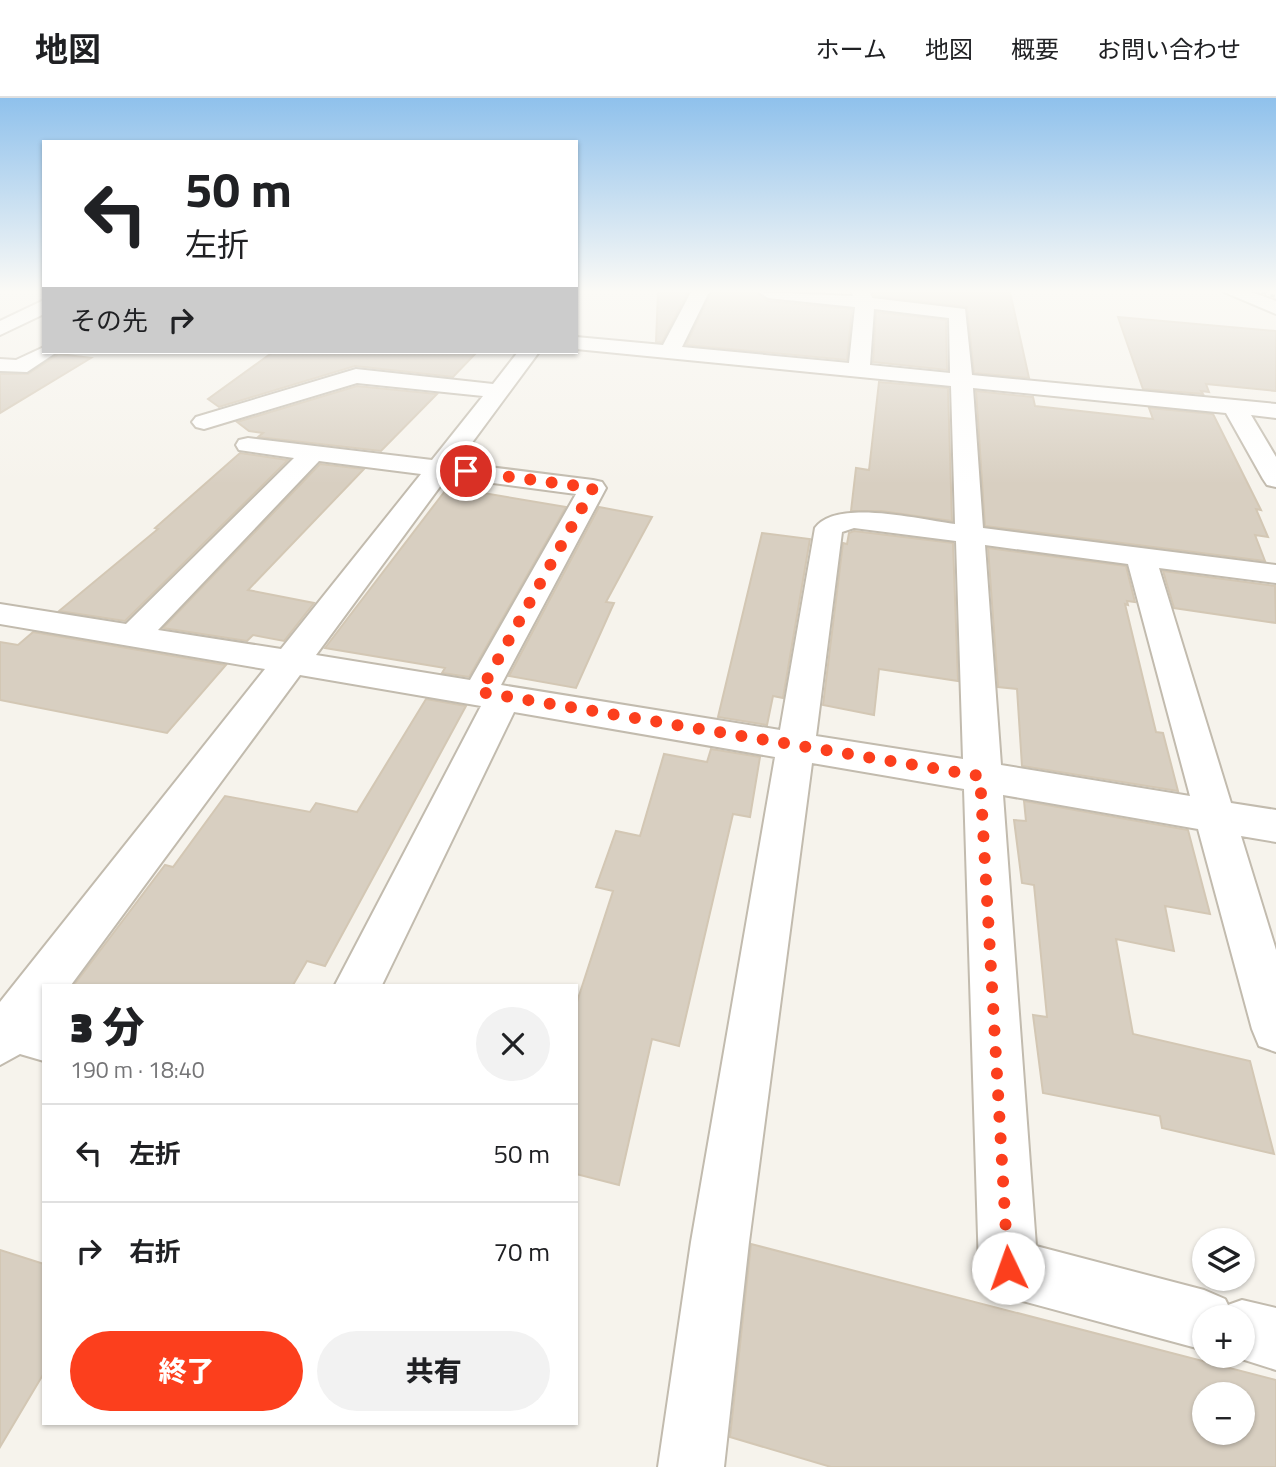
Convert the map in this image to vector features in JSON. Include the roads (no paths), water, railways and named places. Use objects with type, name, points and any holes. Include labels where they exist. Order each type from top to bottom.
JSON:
[{"type":"street","points":[[0,365],[19,367],[40,356]]},
{"type":"street","points":[[55,984],[291,661],[526,356]]},
{"type":"street","points":[[711,356],[1276,411]]},
{"type":"street","points":[[859,370],[860,356]]},
{"type":"street","points":[[961,356],[980,776],[1008,1268],[1192,1317]]},
{"type":"street","points":[[204,422],[356,376],[499,391]]},
{"type":"street","points":[[1234,407],[1276,479]]},
{"type":"street","points":[[248,445],[593,488],[492,694],[358,984]]},
{"type":"street","points":[[133,636],[313,453]]},
{"type":"street","points":[[691,1467],[722,1228],[829,528],[851,519],[1276,574]]},
{"type":"street","points":[[1141,558],[1276,1029]]},
{"type":"street","points":[[0,614],[1276,825]]},
{"type":"street","points":[[18,1035],[42,1002]]},
{"type":"street","points":[[1255,1333],[1276,1339]]}]
